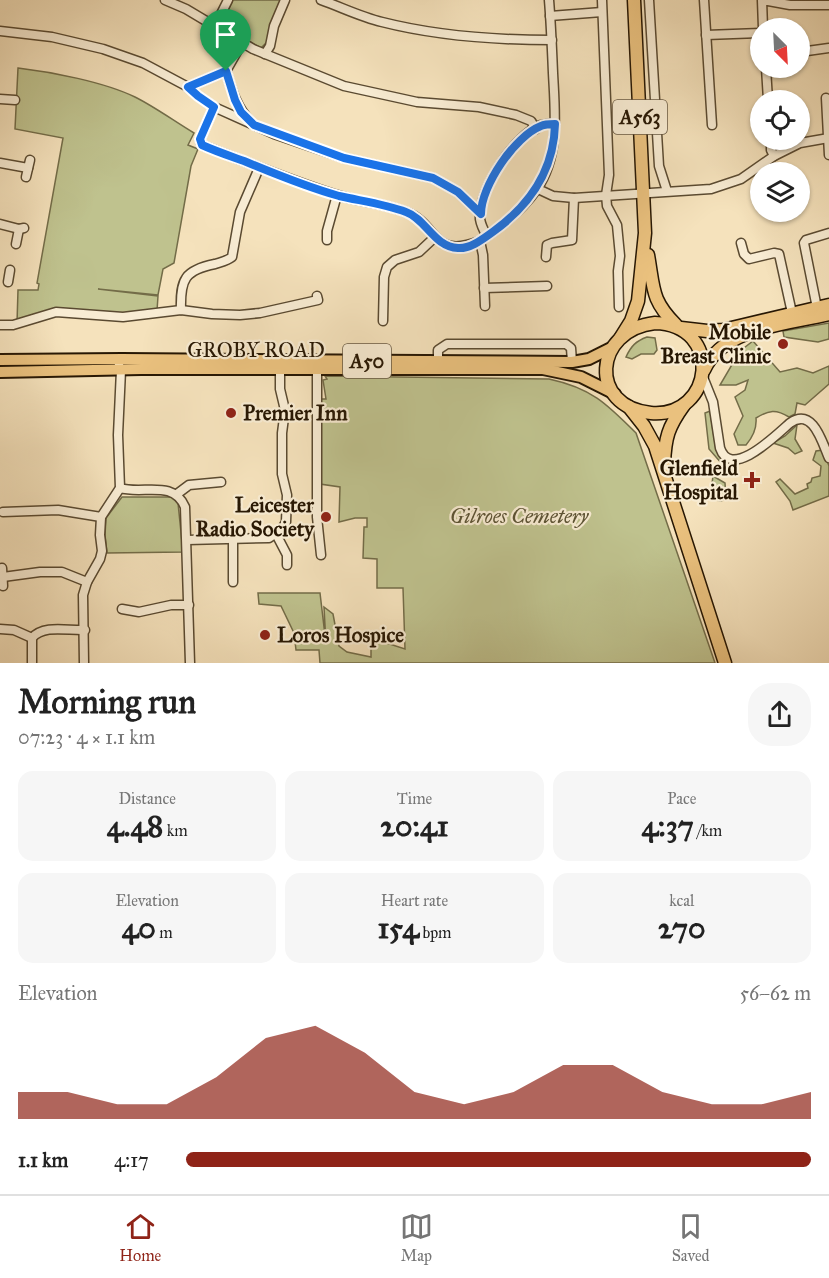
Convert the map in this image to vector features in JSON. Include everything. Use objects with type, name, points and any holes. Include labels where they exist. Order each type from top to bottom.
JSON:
[{"type":"highway","name":"A563","points":[[617,342],[631,321],[638,301],[645,233],[634,0]]},
{"type":"highway","name":"A563","points":[[645,233],[655,296],[662,311],[678,326]]},
{"type":"highway","name":"A50","points":[[689,399],[661,413],[649,413],[628,406],[615,394],[605,376],[605,366],[617,342],[646,324],[665,323],[700,331],[723,330],[823,306]]},
{"type":"highway","points":[[664,471],[666,436],[672,422],[699,386],[715,353],[733,339],[749,333],[829,315]]},
{"type":"highway","points":[[678,326],[699,348],[704,363],[703,374]]},
{"type":"highway","points":[[628,406],[646,429],[664,471],[669,494],[725,663]]},
{"type":"highway","points":[[704,601],[733,663]]},
{"type":"main road","name":"GROBY ROAD","points":[[0,360],[572,362],[589,359],[617,342]]},
{"type":"main road","name":"GROBY ROAD","points":[[0,372],[543,369],[581,377],[615,394]]},
{"type":"street","points":[[165,0],[242,43],[344,86],[417,102],[479,107],[516,115],[531,121],[536,129]]},
{"type":"street","points":[[215,26],[228,0]]},
{"type":"street","points":[[265,54],[270,46],[274,26],[285,0]]},
{"type":"street","points":[[321,0],[379,22],[404,27],[480,38],[552,40]]},
{"type":"street","points":[[214,107],[200,139],[202,145],[337,195],[406,212],[419,220],[447,246],[459,248],[483,239],[524,205],[537,189],[547,170],[555,141],[549,0]]},
{"type":"street","points":[[602,0],[609,175],[606,195],[607,206],[617,225],[620,256],[618,271],[620,307]]},
{"type":"street","points":[[649,0],[659,166],[667,191]]},
{"type":"street","points":[[704,0],[712,125]]},
{"type":"street","points":[[763,18],[762,0],[790,5],[829,5]]},
{"type":"street","points":[[550,16],[602,12]]},
{"type":"street","points":[[0,32],[52,37],[103,49],[143,63],[188,87],[214,107],[254,125],[344,158],[433,178],[458,192],[481,214]]},
{"type":"street","points":[[706,35],[750,33]]},
{"type":"street","points":[[188,87],[226,71],[242,43]]},
{"type":"street","points":[[810,51],[829,48]]},
{"type":"street","points":[[226,71],[241,112],[254,125]]},
{"type":"street","points":[[826,98],[829,155]]},
{"type":"street","points":[[0,99],[15,100]]},
{"type":"street","points":[[485,306],[481,207],[503,161],[516,144],[542,125],[555,124]]},
{"type":"street","points":[[537,189],[553,196],[574,198],[711,189],[741,179],[774,156],[800,143],[828,138]]},
{"type":"street","points":[[771,150],[774,156]]},
{"type":"street","points":[[0,163],[28,168]]},
{"type":"street","points":[[181,310],[183,286],[188,274],[199,267],[232,257],[240,212],[259,168]]},
{"type":"street","points":[[327,240],[327,231],[337,195]]},
{"type":"street","points":[[546,257],[547,245],[572,240],[574,198]]},
{"type":"street","points":[[0,225],[21,228],[16,244]]},
{"type":"street","points":[[823,306],[804,243],[810,238],[829,233]]},
{"type":"street","points":[[383,321],[384,277],[387,267],[395,260],[419,252],[435,237]]},
{"type":"street","points":[[741,243],[744,254],[749,259],[774,253],[779,254],[792,313]]},
{"type":"street","points":[[6,282],[10,270]]},
{"type":"street","points":[[484,288],[547,286]]},
{"type":"street","points":[[0,325],[13,325],[56,312],[125,317],[181,310],[212,314],[260,313],[318,300],[317,296]]},
{"type":"street","points":[[438,361],[438,350],[447,344],[566,344],[571,348],[572,362]]},
{"type":"street","points":[[84,663],[83,596],[102,551],[101,517],[120,488],[118,435],[121,370],[117,359]]},
{"type":"street","points":[[187,540],[269,538],[276,534],[286,522],[287,495],[282,474],[282,433],[285,410],[280,389],[279,369]]},
{"type":"street","points":[[317,369],[317,517],[321,555]]},
{"type":"street","points":[[703,374],[713,402],[720,448],[726,458],[742,458],[752,454],[796,419],[808,420],[815,427],[829,458]]},
{"type":"street","points":[[689,399],[707,397],[713,402]]},
{"type":"street","points":[[177,494],[189,485],[221,482]]},
{"type":"street","points":[[120,488],[163,490],[177,494],[185,507],[190,663]]},
{"type":"street","points":[[1,512],[58,510],[101,517]]},
{"type":"street","points":[[276,534],[286,555],[287,565]]},
{"type":"street","points":[[233,538],[233,582]]},
{"type":"street","points":[[3,577],[40,572],[62,572],[87,582]]},
{"type":"street","points":[[122,609],[139,612],[171,605],[189,605]]},
{"type":"street","points":[[0,629],[14,630],[32,638]]},
{"type":"street","points":[[32,638],[47,630],[85,630]]},
{"type":"street","points":[[32,638],[32,663]]},
{"type":"green space","points":[[233,0],[282,0],[267,42],[261,48],[223,26],[223,20]]},
{"type":"green space","points":[[18,68],[78,78],[122,92],[150,105],[194,133],[188,145],[198,149],[191,166],[174,263],[163,269],[158,295],[98,289],[158,296],[157,311],[144,315],[57,312],[17,323],[18,290],[38,290],[39,284],[37,283],[63,138],[15,129]]},
{"type":"green space","points":[[829,323],[829,339],[818,342],[784,337],[783,331]]},
{"type":"green space","points":[[647,337],[655,338],[657,350],[654,354],[641,354],[632,359],[626,357],[634,344]]},
{"type":"green space","points":[[753,341],[780,372],[797,368],[813,373],[829,366],[829,384],[805,405],[797,403],[795,414],[789,417],[772,412],[756,418],[751,439],[746,445],[738,445],[734,434],[743,416],[735,397],[745,390],[748,380],[736,385],[720,385],[740,351]]},
{"type":"green space","name":"Gilroes Cemetery","points":[[325,376],[549,379],[576,387],[597,398],[636,433],[715,663],[320,663],[319,650],[296,650],[294,633],[281,606],[259,604],[258,593],[320,593],[326,644],[324,607],[333,614],[339,646],[347,652],[371,657],[371,638],[405,649],[403,588],[377,588],[377,559],[363,558],[364,527],[367,527],[367,518],[339,522],[340,487],[320,484],[320,399],[326,399],[323,380],[327,379]]},
{"type":"green space","points":[[710,411],[716,450],[728,462],[722,464],[709,449],[705,413]]},
{"type":"green space","points":[[797,425],[795,439],[802,451],[795,454],[788,448],[773,443],[785,436]]},
{"type":"green space","points":[[823,450],[829,466],[829,496],[793,510],[790,501],[776,482],[780,479],[795,494],[808,488],[807,484],[812,478],[820,476],[821,466],[813,460],[816,451]]},
{"type":"green space","points":[[713,476],[725,483],[726,499],[721,501],[710,499]]},
{"type":"green space","points":[[122,497],[172,497],[178,503],[183,552],[107,553],[106,518]]},
{"type":"place","name":"Mobile Breast Clinic","points":[[783,344]]},
{"type":"place","name":"Premier Inn","points":[[231,413]]},
{"type":"place","name":"Glenfield Hospital","points":[[752,480]]},
{"type":"place","name":"Leicester Radio Society","points":[[326,517]]},
{"type":"place","name":"Loros Hospice","points":[[265,635]]},
{"type":"route","points":[[226,71],[241,112],[254,125],[344,158],[433,178],[458,192],[481,214],[481,207],[492,180],[516,144],[542,125],[555,124],[555,141],[547,170],[537,189],[524,205],[480,242],[459,248],[447,246],[419,220],[406,212],[337,195],[202,145],[200,139],[214,107],[188,87],[226,71]]}]
